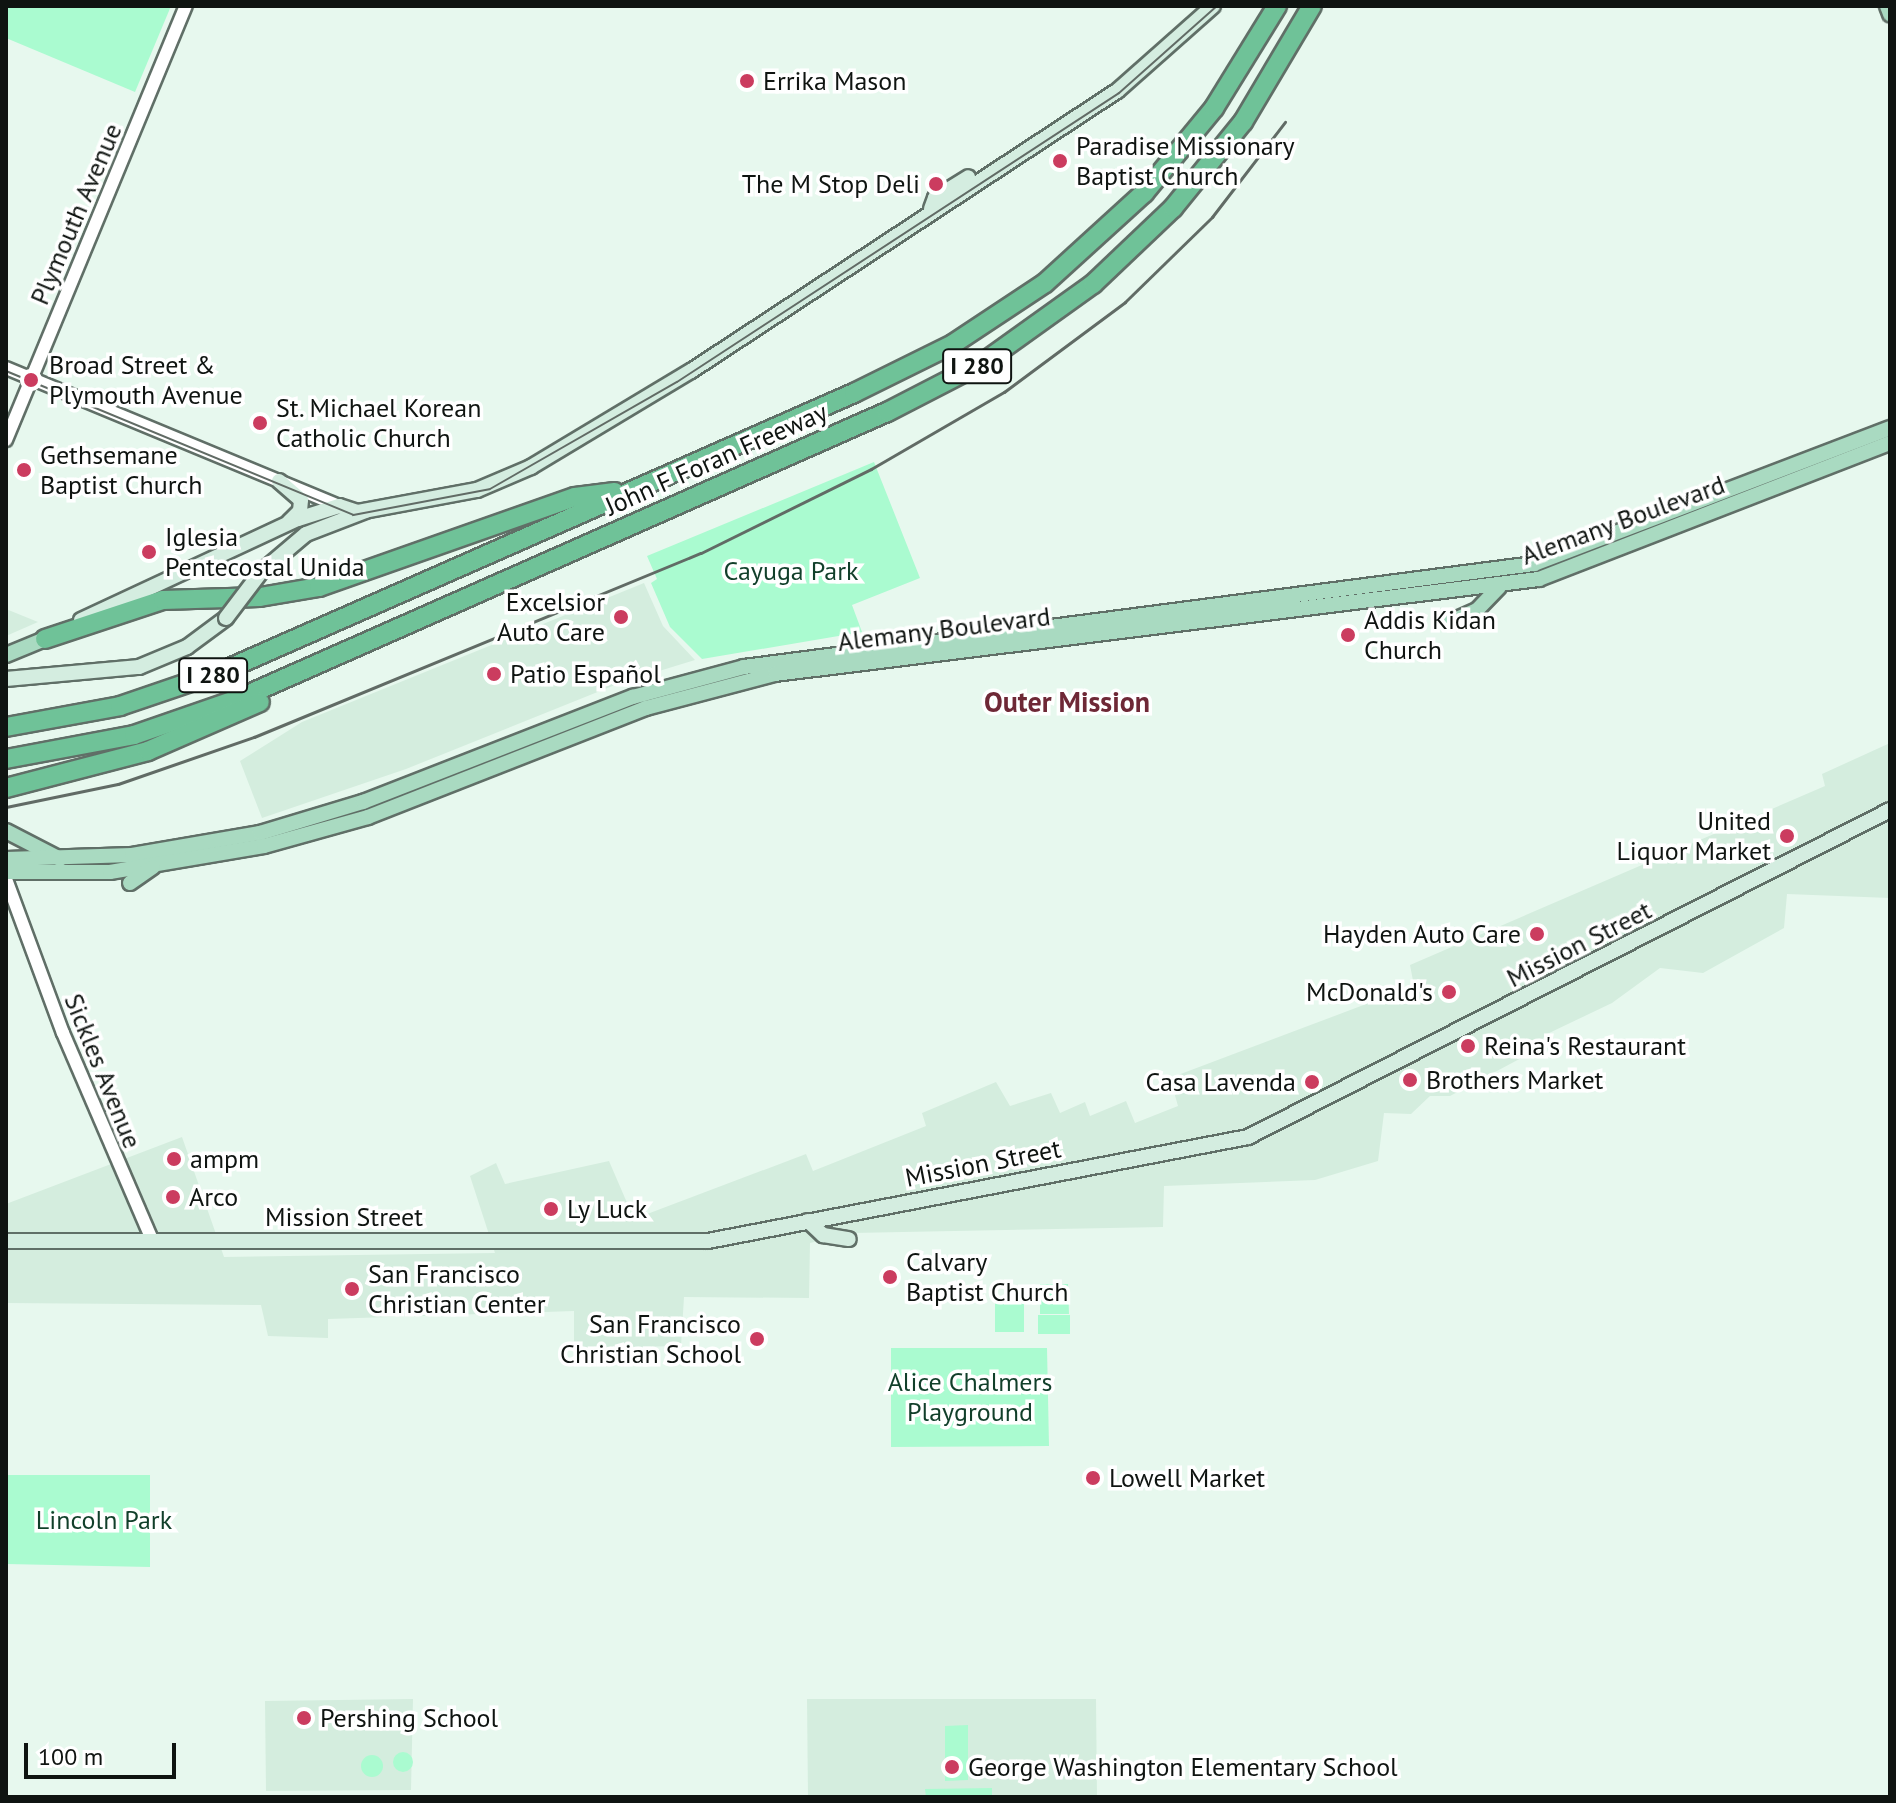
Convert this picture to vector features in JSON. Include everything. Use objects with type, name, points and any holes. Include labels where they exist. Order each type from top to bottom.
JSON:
[{"type":"highway","name":"John F Foran Freeway","points":[[6,727],[108,709],[204,679],[914,365],[1045,283],[1113,225],[1188,143],[1277,6]]},
{"type":"highway","name":"John F Foran Freeway","points":[[6,759],[156,729],[360,646],[897,408],[1004,350],[1093,284],[1180,200],[1254,104],[1312,6]]},
{"type":"highway","points":[[45,639],[163,600],[278,595],[328,585],[575,497],[633,490]]},
{"type":"highway","points":[[7,788],[100,766],[193,734],[360,646]]},
{"type":"main road","points":[[306,534],[366,511],[489,487],[561,449],[676,380],[1130,82],[1213,6]]},
{"type":"main road","points":[[1887,6],[1890,14]]},
{"type":"main road","name":"Alemany Boulevard","points":[[6,859],[64,861],[201,845],[310,819],[633,697],[744,667],[1534,564],[1593,546],[1890,428]]},
{"type":"main road","name":"Alemany Boulevard","points":[[6,872],[88,873],[155,866],[264,846],[368,817],[646,708],[775,674],[1499,587],[1598,559],[1890,443]]},
{"type":"main road","points":[[279,481],[301,500],[297,515],[286,524]]},
{"type":"main road","points":[[6,655],[286,524],[339,506],[366,511]]},
{"type":"main road","points":[[6,679],[139,667],[187,647],[226,618],[261,572],[306,534],[331,518],[339,506]]},
{"type":"main road","points":[[1448,623],[1477,610],[1499,587]]},
{"type":"main road","name":"Mission Street","points":[[6,1241],[708,1241],[1248,1137],[1890,810]]},
{"type":"main road","points":[[6,831],[64,861]]},
{"type":"main road","points":[[130,883],[155,866]]},
{"type":"main road","points":[[808,1221],[823,1235],[849,1239]]},
{"type":"street","name":"Plymouth Avenue","points":[[6,440],[186,6]]},
{"type":"street","points":[[6,368],[339,506]]},
{"type":"street","name":"Sickles Avenue","points":[[6,879],[17,916],[152,1240]]},
{"type":"street","name":"Sickles Avenue","points":[[6,903],[17,916]]},
{"type":"shaded area","points":[[644,583],[663,626],[695,660],[620,683],[406,769],[262,818],[240,761],[302,722]]},
{"type":"shaded area","points":[[6,609],[38,622],[6,636]]},
{"type":"shaded area","points":[[1890,743],[1890,898],[1787,894],[1784,928],[1703,973],[1660,968],[1612,1003],[1547,1034],[1527,1055],[1450,1096],[1430,1096],[1411,1114],[1384,1113],[1378,1161],[1315,1180],[1164,1186],[1163,1227],[852,1233],[810,1243],[809,1298],[684,1297],[681,1346],[574,1348],[574,1311],[328,1319],[328,1338],[268,1336],[261,1305],[6,1303],[6,1204],[182,1137],[224,1257],[495,1253],[470,1176],[496,1163],[505,1184],[609,1161],[634,1219],[806,1154],[813,1171],[926,1126],[922,1113],[996,1082],[1010,1106],[1051,1093],[1060,1113],[1085,1102],[1090,1116],[1126,1101],[1135,1123],[1178,1106],[1170,1078],[1414,986],[1410,965],[1825,786],[1822,774]]},
{"type":"shaded area","points":[[413,1699],[411,1790],[266,1791],[265,1701]]},
{"type":"shaded area","name":"George Washington Elementary School","points":[[807,1699],[1096,1699],[1097,1797],[808,1797]]},
{"type":"green space","points":[[6,6],[171,6],[135,92],[6,38]]},
{"type":"green space","name":"Cayuga Park","points":[[874,462],[920,578],[852,605],[862,632],[702,659],[670,627],[651,583],[657,579],[647,556]]},
{"type":"green space","points":[[1040,1284],[1068,1284],[1069,1314],[1040,1314]]},
{"type":"green space","points":[[995,1302],[1024,1302],[1024,1332],[995,1332]]},
{"type":"green space","points":[[1038,1315],[1070,1315],[1070,1334],[1038,1334]]},
{"type":"green space","name":"Alice Chalmers Playground","points":[[891,1348],[1047,1348],[1049,1446],[891,1447]]},
{"type":"green space","name":"Lincoln Park","points":[[6,1475],[150,1475],[150,1567],[6,1564]]},
{"type":"green space","points":[[968,1725],[968,1780],[945,1781],[945,1726]]},
{"type":"green space","points":[[399,1752],[407,1752],[413,1762],[407,1772],[399,1772],[393,1766],[393,1758]]},
{"type":"green space","points":[[372,1755],[383,1766],[372,1777],[361,1766]]},
{"type":"green space","points":[[992,1788],[992,1797],[926,1797],[925,1789]]},
{"type":"tram line","points":[[6,371],[353,515],[490,489],[677,382],[1119,93],[1217,6]]},
{"type":"railway","points":[[6,807],[118,784],[254,737],[701,553],[871,469],[1004,392],[1125,302],[1212,217],[1285,122]]},
{"type":"place","name":"Errika Mason","points":[[747,81]]},
{"type":"place","name":"Paradise Missionary Baptist Church","points":[[1060,161]]},
{"type":"place","name":"The M Stop Deli","points":[[936,184]]},
{"type":"place","name":"Broad Street & Plymouth Avenue","points":[[31,380]]},
{"type":"place","name":"St. Michael Korean Catholic Church","points":[[260,423]]},
{"type":"place","name":"Gethsemane Baptist Church","points":[[24,470]]},
{"type":"place","name":"Iglesia Pentecostal Unida","points":[[149,552]]},
{"type":"place","name":"Excelsior Auto Care","points":[[621,617]]},
{"type":"place","name":"Addis Kidan Church","points":[[1348,635]]},
{"type":"place","name":"Patio Español","points":[[494,674]]},
{"type":"place","name":"United Liquor Market","points":[[1787,836]]},
{"type":"place","name":"Hayden Auto Care","points":[[1537,934]]},
{"type":"place","name":"McDonald's","points":[[1449,992]]},
{"type":"place","name":"Reina's Restaurant","points":[[1468,1046]]},
{"type":"place","name":"Brothers Market","points":[[1410,1080]]},
{"type":"place","name":"Casa Lavenda","points":[[1312,1082]]},
{"type":"place","name":"ampm","points":[[174,1159]]},
{"type":"place","name":"Arco","points":[[173,1197]]},
{"type":"place","name":"Ly Luck","points":[[551,1209]]},
{"type":"place","name":"Calvary Baptist Church","points":[[890,1277]]},
{"type":"place","name":"San Francisco Christian Center","points":[[352,1289]]},
{"type":"place","name":"San Francisco Christian School","points":[[757,1339]]},
{"type":"place","name":"Lowell Market","points":[[1093,1478]]},
{"type":"place","name":"Pershing School","points":[[304,1718]]},
{"type":"place","name":"George Washington Elementary School","points":[[952,1767]]},
{"type":"district","name":"Outer Mission","points":[[1067,702]]}]
